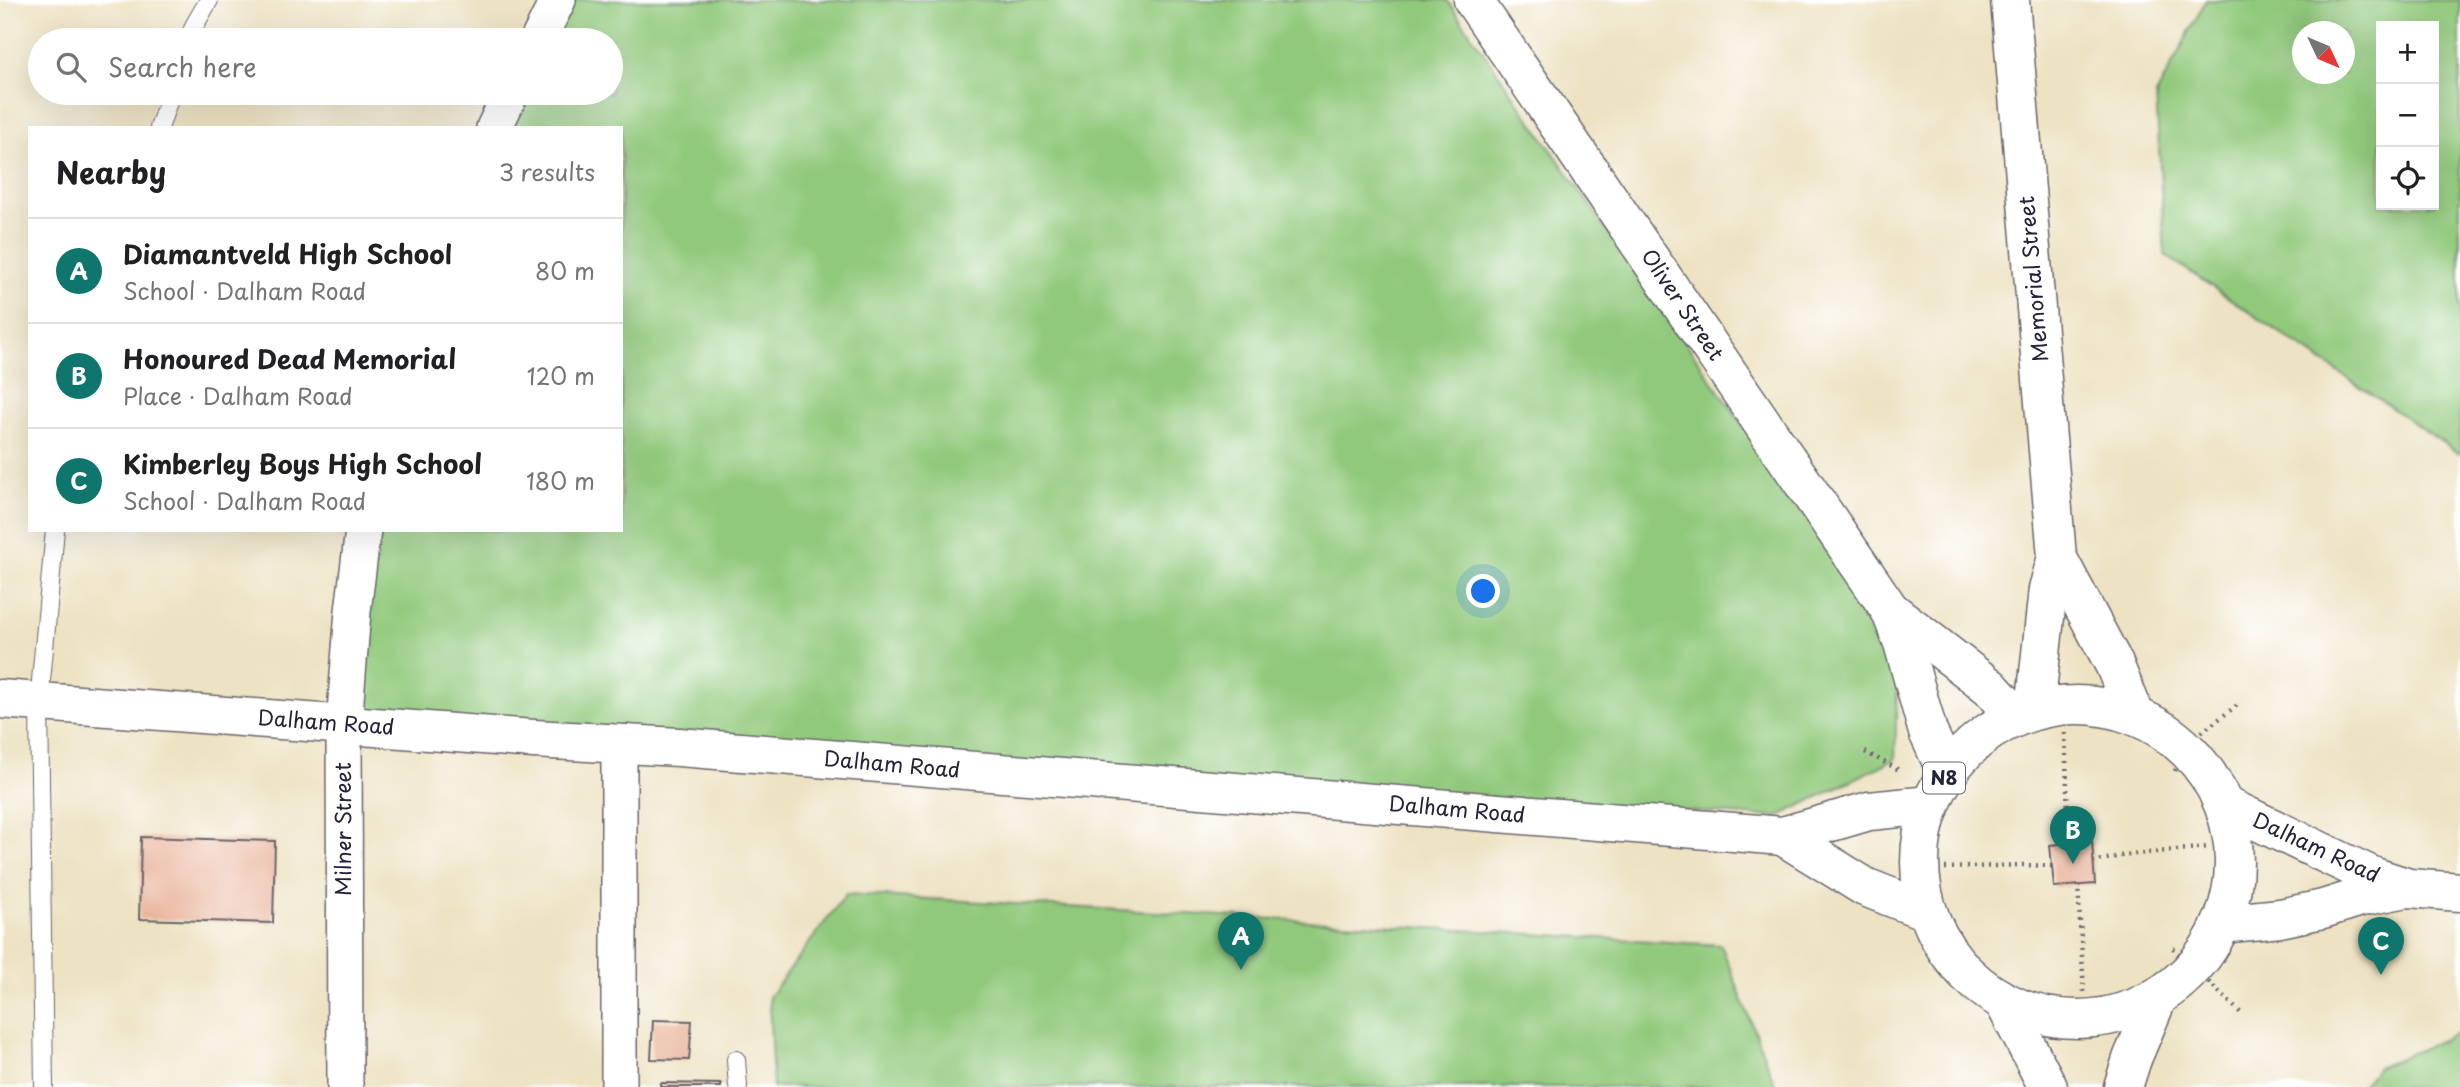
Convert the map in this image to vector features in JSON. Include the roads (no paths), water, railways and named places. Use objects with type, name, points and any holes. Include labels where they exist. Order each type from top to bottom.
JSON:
[{"type":"main road","name":"Oliver Street","points":[[1473,0],[1890,610],[1903,643],[1928,732],[1938,789]]},
{"type":"main road","name":"Memorial Street","points":[[2010,0],[2057,558],[2048,589],[2039,718]]},
{"type":"main road","name":"Memorial Street","points":[[2057,558],[2114,664],[2135,715]]},
{"type":"main road","name":"Oliver Street","points":[[1890,610],[1990,687],[2039,718]]},
{"type":"main road","name":"Dalham Road","points":[[0,699],[619,744],[1783,836],[1938,789]]},
{"type":"main road","name":"N8","points":[[2068,704],[2102,706],[2135,715],[2161,728],[2180,758],[2214,784],[2224,806],[2234,845],[2232,886],[2221,925],[2210,947],[2183,958],[2171,988],[2129,1011],[2097,1018],[2076,1019],[2033,1014],[2004,1002],[1978,985],[1956,964],[1938,939],[1926,911],[1919,876],[1920,840],[1938,789],[1961,755],[1977,740],[1996,727],[2039,718],[2068,704]]},
{"type":"main road","name":"Dalham Road","points":[[2224,806],[2372,876],[2409,888],[2460,892]]},
{"type":"main road","name":"Dalham Road","points":[[1783,836],[1865,887],[1926,911]]},
{"type":"main road","name":"Dalham Road","points":[[2221,925],[2280,918],[2361,897],[2409,888]]},
{"type":"main road","points":[[2123,1087],[2158,997]]},
{"type":"main road","points":[[2004,1002],[2048,1087]]},
{"type":"street","points":[[544,28],[558,0]]},
{"type":"street","points":[[495,126],[505,105]]},
{"type":"street","name":"Milner Street","points":[[345,1087],[344,724],[363,532]]},
{"type":"street","points":[[619,744],[619,1087]]},
{"type":"lane","points":[[193,28],[209,0]]},
{"type":"lane","points":[[160,126],[167,105]]},
{"type":"lane","points":[[44,1087],[40,702],[55,532]]},
{"type":"lane","points":[[736,1060],[738,1087]]},
{"type":"place","name":"Honoured Dead Memorial","points":[[2073,864]]},
{"type":"place","name":"Diamantveld High School","points":[[1241,970]]},
{"type":"place","name":"Kimberley Boys High School","points":[[2381,975]]}]
